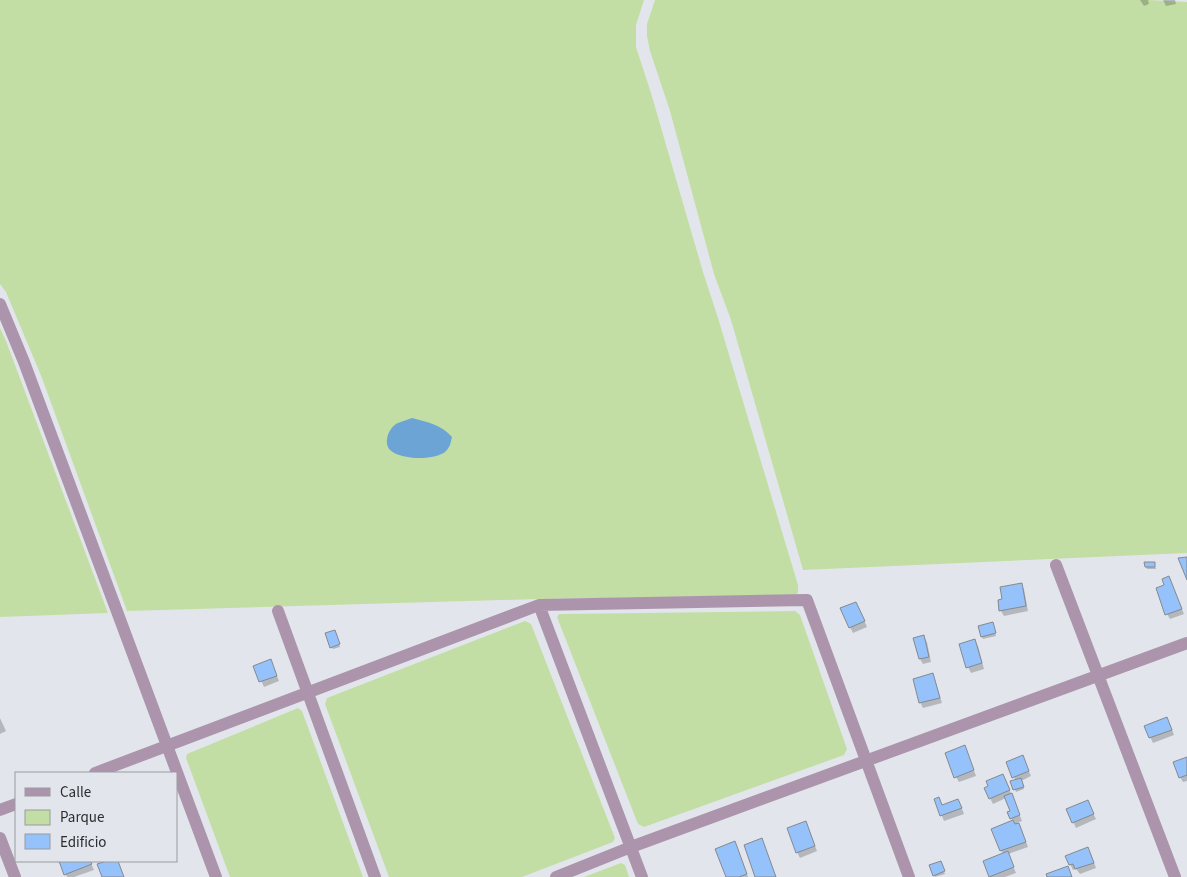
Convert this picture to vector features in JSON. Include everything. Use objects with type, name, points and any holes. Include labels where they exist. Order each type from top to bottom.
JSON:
[{"type":"street","points":[[0,304],[28,372],[177,772]]},
{"type":"street","points":[[1056,565],[1176,877]]},
{"type":"street","points":[[98,772],[539,605],[807,600],[909,877]]},
{"type":"street","points":[[539,605],[642,877]]},
{"type":"street","points":[[278,611],[375,877]]},
{"type":"street","points":[[556,877],[1187,643]]},
{"type":"street","points":[[178,775],[216,877]]},
{"type":"street","points":[[0,810],[15,804]]},
{"type":"street","points":[[0,838],[15,877]]},
{"type":"green space","points":[[0,0],[644,0],[636,25],[636,47],[798,585],[797,595],[539,599],[127,611],[42,378],[6,292],[0,284]]},
{"type":"green space","points":[[655,0],[1149,0],[1187,2],[1187,553],[803,570],[731,320],[714,274],[670,111],[650,51],[647,24]]},
{"type":"green space","points":[[0,328],[6,341],[108,613],[0,617]]},
{"type":"green space","points":[[795,611],[800,615],[847,749],[844,755],[644,827],[638,824],[557,617],[559,614]]},
{"type":"green space","points":[[525,621],[531,624],[615,838],[613,842],[522,877],[389,877],[325,704],[327,698]]},
{"type":"green space","points":[[298,708],[302,711],[363,877],[230,877],[186,758],[187,754]]},
{"type":"green space","points":[[621,863],[625,865],[629,877],[584,877]]},
{"type":"water","points":[[412,418],[434,424],[448,433],[452,437],[446,451],[427,458],[418,458],[402,456],[390,450],[387,439],[392,428],[398,423]]},
{"type":"building","points":[[1187,557],[1187,580],[1178,558]]},
{"type":"building","points":[[1144,562],[1155,562],[1155,567],[1145,567]]},
{"type":"building","points":[[1169,576],[1182,609],[1165,615],[1156,588],[1164,585],[1162,579]]},
{"type":"building","points":[[1022,583],[1026,606],[999,611],[998,600],[1002,599],[1000,587]]},
{"type":"building","points":[[856,602],[865,621],[849,628],[840,608]]},
{"type":"building","points":[[993,622],[996,633],[981,637],[978,626]]},
{"type":"building","points":[[335,630],[340,644],[330,648],[325,633]]},
{"type":"building","points":[[924,635],[929,657],[919,659],[913,638]]},
{"type":"building","points":[[975,639],[982,663],[966,668],[959,644]]},
{"type":"building","points":[[271,659],[277,676],[259,682],[253,666]]},
{"type":"building","points":[[933,673],[940,698],[919,703],[913,679]]},
{"type":"building","points":[[1167,717],[1172,730],[1149,738],[1144,726]]},
{"type":"building","points":[[965,745],[974,770],[954,778],[945,753]]},
{"type":"building","points":[[1023,755],[1029,771],[1012,778],[1006,762]]},
{"type":"building","points":[[1187,757],[1187,775],[1179,778],[1173,762]]},
{"type":"building","points":[[1003,774],[1010,790],[989,799],[984,788],[988,786],[986,781]]},
{"type":"building","points":[[1021,778],[1024,787],[1013,790],[1010,781]]},
{"type":"building","points":[[1012,793],[1020,815],[1010,819],[1007,812],[1010,811],[1004,796]]},
{"type":"building","points":[[939,797],[942,805],[958,799],[962,808],[940,816],[934,799]]},
{"type":"building","points":[[1088,800],[1094,814],[1072,823],[1066,809]]},
{"type":"building","points":[[1013,820],[1015,824],[1019,823],[1026,842],[1000,851],[991,829]]},
{"type":"building","points":[[806,821],[815,846],[796,853],[787,828]]},
{"type":"building","points":[[762,838],[776,877],[755,877],[744,845]]},
{"type":"building","points":[[735,841],[747,874],[739,877],[726,877],[715,849]]},
{"type":"building","points":[[1088,847],[1094,863],[1075,869],[1073,864],[1069,865],[1065,856]]},
{"type":"building","points":[[1008,851],[1014,867],[989,877],[983,861]]},
{"type":"building","points":[[941,861],[945,871],[933,876],[929,865]]},
{"type":"building","points":[[59,862],[91,862],[92,864],[64,875]]},
{"type":"building","points":[[118,862],[124,877],[102,877],[97,864]]},
{"type":"building","points":[[1068,866],[1072,877],[1047,877],[1046,874]]}]
